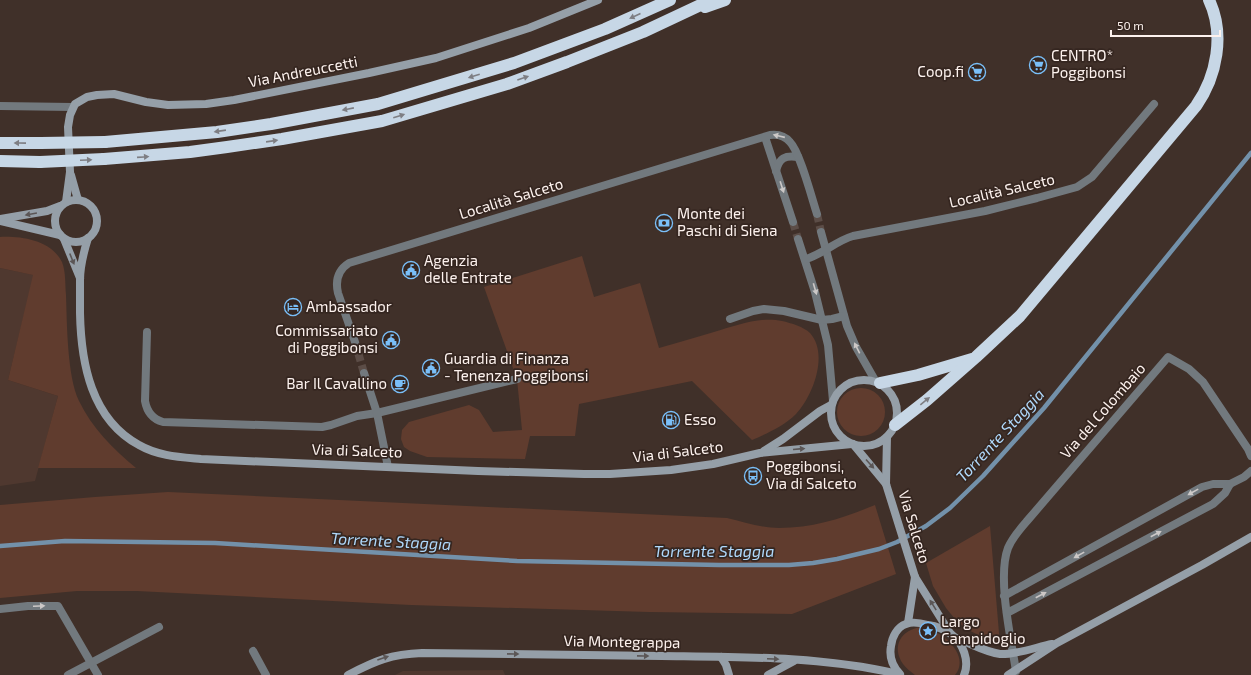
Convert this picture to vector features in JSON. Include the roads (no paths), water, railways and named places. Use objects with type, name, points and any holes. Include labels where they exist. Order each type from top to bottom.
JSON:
[{"type":"highway","points":[[0,143],[105,142],[217,132],[271,124],[378,104],[514,63],[605,29],[670,0]]},
{"type":"highway","points":[[0,161],[40,162],[104,159],[212,150],[382,121],[507,84],[537,73],[617,43],[711,0]]},
{"type":"highway","points":[[670,20],[725,0]]},
{"type":"highway","points":[[895,425],[927,400],[1004,332],[1031,303],[1202,98],[1211,76],[1217,50],[1218,32],[1209,0]]},
{"type":"highway","points":[[878,383],[918,375],[976,358]]},
{"type":"main road","name":"Via Andreuccetti","points":[[72,108],[79,101],[87,97],[106,94],[161,104],[211,103],[370,73],[463,50],[552,20],[598,0]]},
{"type":"main road","points":[[72,108],[68,127],[70,172],[78,200]]},
{"type":"main road","points":[[62,237],[56,229],[54,223],[55,217],[63,204],[70,172]]},
{"type":"main road","points":[[78,200],[88,204],[96,214],[97,221],[93,234],[88,238],[76,242],[0,220],[47,211],[63,204],[78,200]]},
{"type":"main road","name":"Via di Salceto","points":[[62,237],[80,278]]},
{"type":"main road","name":"Via di Salceto","points":[[88,238],[80,278],[83,351],[89,380],[98,401],[109,419],[121,433],[139,445],[154,452],[177,457],[534,473],[610,474],[660,471],[729,461],[760,453],[853,444]]},
{"type":"main road","points":[[867,379],[878,383],[887,389],[893,397],[897,415],[895,425],[887,437],[879,442],[861,446],[853,444],[844,439],[832,424],[830,415],[832,403],[840,389],[848,383],[867,379]]},
{"type":"main road","name":"Via di Salceto","points":[[760,453],[783,439],[832,403]]},
{"type":"main road","name":"Via Salceto","points":[[887,437],[886,484],[916,577],[952,635]]},
{"type":"main road","name":"Via Salceto","points":[[853,444],[886,484]]},
{"type":"main road","points":[[1012,673],[1057,643],[1251,537]]},
{"type":"main road","name":"Via Salceto","points":[[908,623],[916,577]]},
{"type":"main road","points":[[899,674],[892,662],[890,650],[891,643],[897,631],[908,623],[923,623],[940,628],[952,635],[998,653],[1013,653],[1057,643]]},
{"type":"main road","points":[[952,635],[963,650],[966,658],[967,665],[964,675]]},
{"type":"main road","name":"Via Montegrappa","points":[[348,675],[382,658],[398,654],[413,653],[720,657],[794,660],[850,664],[899,674]]},
{"type":"main road","points":[[720,657],[726,665],[729,675]]},
{"type":"main road","points":[[768,675],[794,660]]},
{"type":"street","name":"Località Salceto","points":[[806,259],[818,255],[836,242],[853,236],[985,211],[1077,187],[1092,177],[1154,104]]},
{"type":"street","points":[[0,106],[72,108]]},
{"type":"street","name":"Località Salceto","points":[[355,342],[338,293],[337,285],[338,274],[342,268],[349,263],[775,134],[784,137],[791,143],[798,157],[817,214]]},
{"type":"street","points":[[765,137],[793,222]]},
{"type":"street","points":[[776,171],[779,162],[783,158],[790,156],[798,157]]},
{"type":"street","points":[[821,232],[844,316],[853,340],[878,383]]},
{"type":"street","points":[[798,239],[806,259],[830,355],[832,403]]},
{"type":"street","points":[[730,319],[764,309],[804,315],[822,320],[844,316]]},
{"type":"street","points":[[147,332],[145,401],[148,412],[158,421],[170,423],[317,427],[331,425],[361,415],[377,414],[517,378]]},
{"type":"street","name":"Via del Colombaio","points":[[1012,673],[1013,653],[1004,596],[1005,560],[1008,547],[1016,534],[1168,357],[1189,369],[1203,382],[1248,449],[1251,456]]},
{"type":"street","points":[[364,372],[377,414],[388,466]]},
{"type":"street","points":[[1004,596],[1202,487],[1213,484],[1230,484],[1244,477],[1251,471]]},
{"type":"street","points":[[1007,613],[1213,504],[1225,493],[1230,484]]},
{"type":"street","points":[[0,609],[28,606],[58,606],[98,675]]},
{"type":"street","points":[[68,675],[159,628]]},
{"type":"street","points":[[253,651],[266,675]]},
{"type":"waterway","name":"Torrente Staggia","points":[[0,546],[65,541],[215,543],[517,561],[719,565],[789,565],[813,563],[879,549],[897,542],[926,526],[950,508],[983,476],[1044,408],[1251,153]]},
{"type":"tunnel","points":[[817,214],[821,232]]},
{"type":"tunnel","points":[[793,222],[798,239]]},
{"type":"tunnel","points":[[355,342],[364,373]]},
{"type":"place","name":"CENTRO* Poggibonsi","points":[[1038,65]]},
{"type":"place","name":"Coop.fi","points":[[977,72]]},
{"type":"place","name":"Monte dei Paschi di Siena","points":[[664,223]]},
{"type":"place","name":"Agenzia delle Entrate","points":[[411,270]]},
{"type":"place","name":"Ambassador","points":[[293,307]]},
{"type":"place","name":"Commissariato di Poggibonsi","points":[[391,340]]},
{"type":"place","name":"Guardia di Finanza - Tenenza Poggibonsi","points":[[431,368]]},
{"type":"place","name":"Bar Il Cavallino","points":[[400,384]]},
{"type":"place","name":"Esso","points":[[671,420]]},
{"type":"place","name":"Poggibonsi, Via di Salceto","points":[[753,476]]},
{"type":"place","name":"Largo Campidoglio","points":[[928,631]]}]
